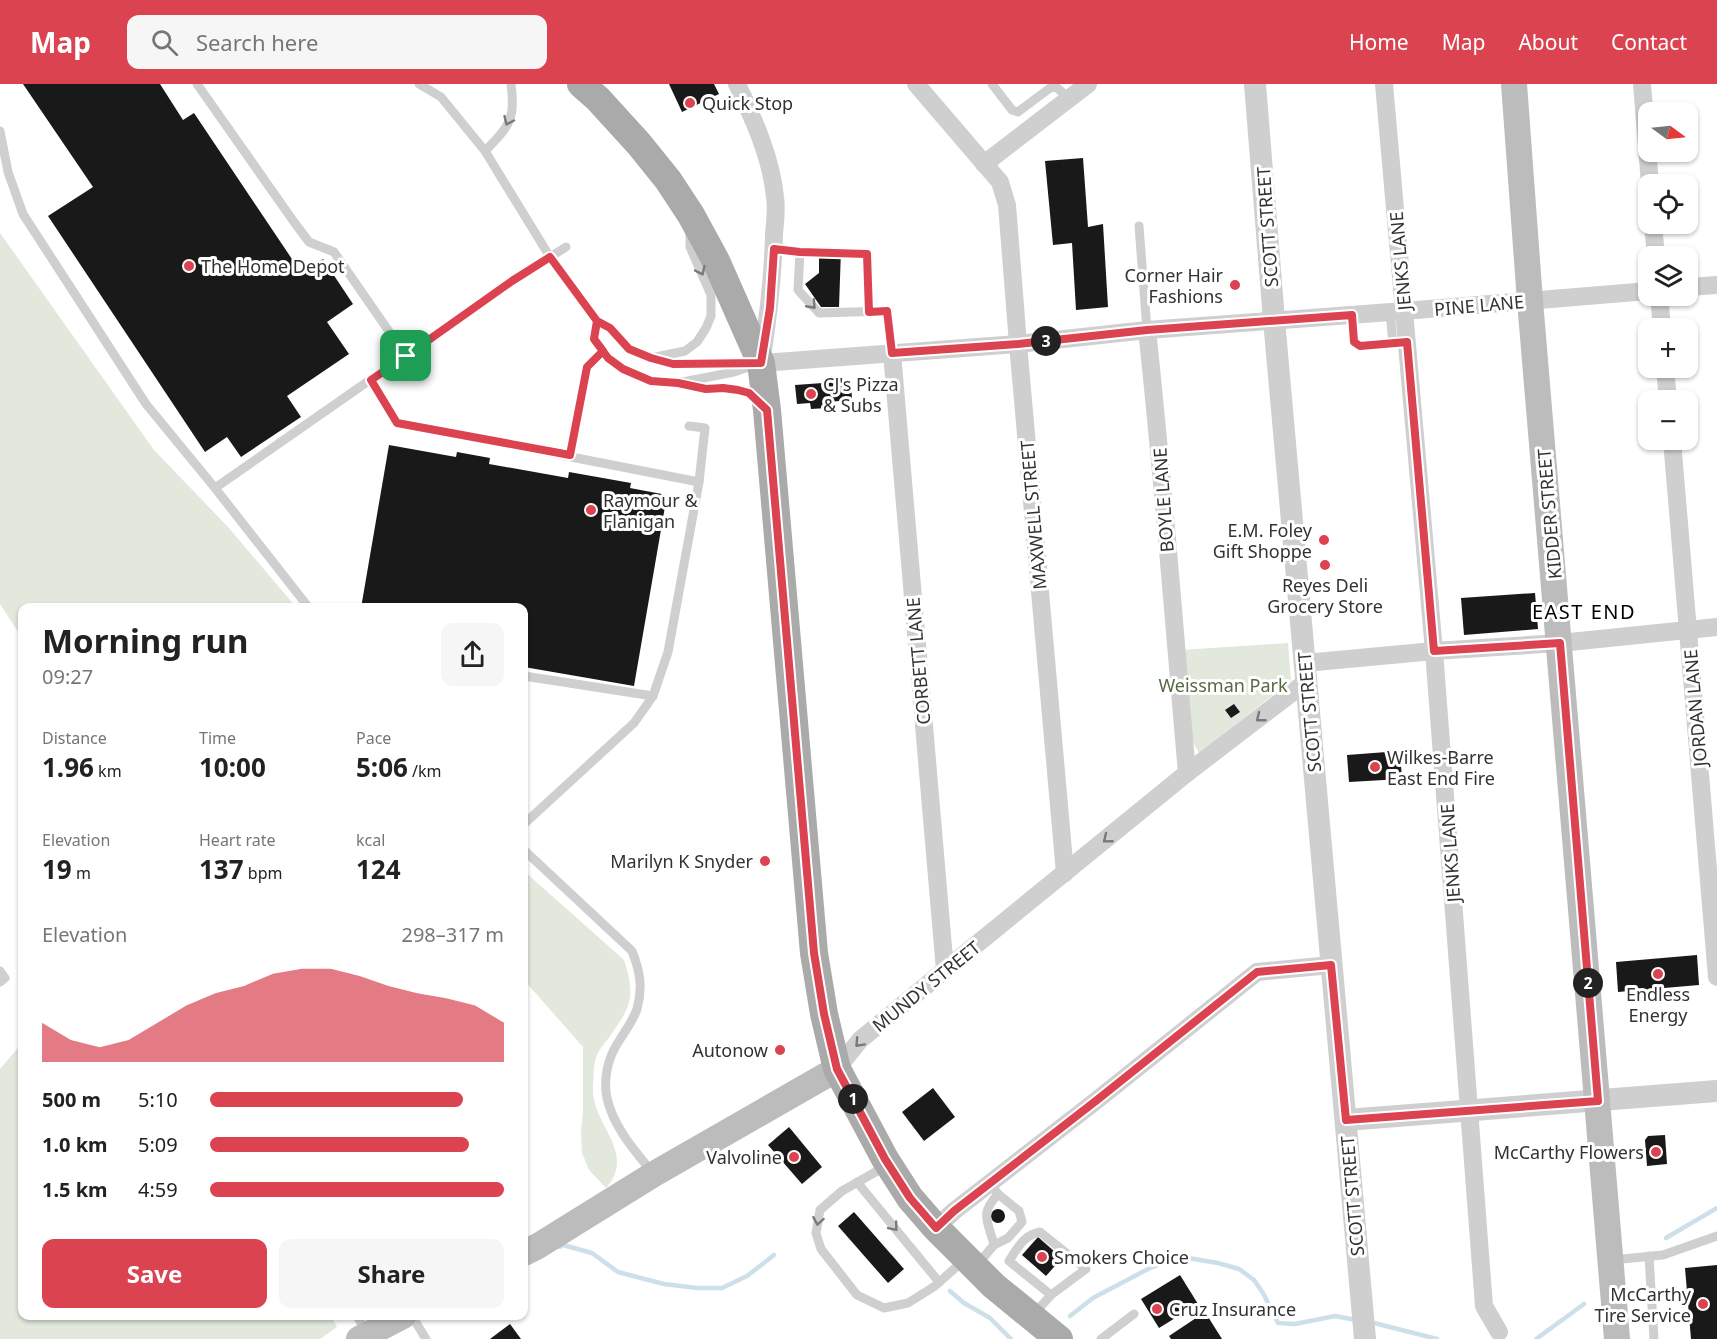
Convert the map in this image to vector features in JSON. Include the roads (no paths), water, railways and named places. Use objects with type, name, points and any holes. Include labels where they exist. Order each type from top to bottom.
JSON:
[{"type":"main road","points":[[581,84],[639,144],[668,180],[691,215],[716,261],[761,363],[814,953],[824,1014],[837,1069],[889,1165],[910,1198],[936,1228],[994,1286],[1047,1330]]},
{"type":"main road","name":"KIDDER STREET","points":[[1514,84],[1530,301],[1617,1339]]},
{"type":"main road","name":"MUNDY STREET","points":[[528,1251],[654,1174],[837,1069]]},
{"type":"main road","points":[[361,1330],[391,1320]]},
{"type":"street","points":[[737,84],[761,136],[776,198],[770,308],[761,363]]},
{"type":"street","name":"MAXWELL STREET","points":[[916,84],[1000,182],[1007,205],[1065,873]]},
{"type":"street","points":[[984,164],[1088,84]]},
{"type":"street","name":"SCOTT STREET","points":[[1256,84],[1274,320],[1365,1336]]},
{"type":"street","name":"JENKS LANE","points":[[1384,84],[1397,312],[1434,651],[1484,1306],[1499,1332]]},
{"type":"street","points":[[1642,84],[1649,174]]},
{"type":"street","points":[[1698,287],[1717,285]]},
{"type":"street","name":"PINE LANE","points":[[761,363],[1018,344],[1147,330],[1638,292]]},
{"type":"street","name":"BOYLE LANE","points":[[1147,330],[1188,773]]},
{"type":"street","name":"CORBETT LANE","points":[[892,353],[945,969]]},
{"type":"street","name":"JORDAN LANE","points":[[1673,450],[1717,977]]},
{"type":"street","points":[[1306,673],[1434,651],[1560,643],[1717,627]]},
{"type":"street","name":"MUNDY STREET","points":[[837,1069],[860,1040],[1188,773],[1306,673]]},
{"type":"street","points":[[936,1228],[994,1188],[1097,1100],[1257,972],[1331,965]]},
{"type":"street","points":[[1346,1120],[1717,1091]]},
{"type":"lane","points":[[197,84],[309,242],[334,252],[406,356]]},
{"type":"lane","points":[[419,84],[441,98],[485,151],[550,257],[597,321],[610,328],[629,349],[673,364],[761,363]]},
{"type":"lane","points":[[485,151],[510,123],[514,105],[511,84]]},
{"type":"lane","points":[[992,84],[1012,110],[1018,112],[1044,87],[1056,87],[1069,98]]},
{"type":"lane","points":[[0,131],[8,172],[23,214],[146,404],[305,603]]},
{"type":"lane","points":[[651,358],[685,351],[697,342],[711,316],[711,295],[690,247],[691,215]]},
{"type":"lane","name":"BOYLE LANE","points":[[1139,226],[1147,330]]},
{"type":"lane","points":[[214,488],[512,281],[566,247]]},
{"type":"lane","points":[[774,249],[867,254],[869,312]]},
{"type":"lane","points":[[800,252],[798,290],[819,313],[887,311],[892,353]]},
{"type":"lane","points":[[1352,315],[1354,342],[1360,346],[1400,343]]},
{"type":"lane","points":[[597,321],[594,339],[608,358],[623,369],[651,381],[678,383],[706,389],[723,388],[749,393],[767,410]]},
{"type":"lane","points":[[570,455],[587,367],[603,351]]},
{"type":"lane","points":[[678,383],[734,372],[761,363]]},
{"type":"lane","points":[[371,380],[397,423],[699,482]]},
{"type":"lane","points":[[528,820],[634,723],[653,696],[668,652],[699,482],[705,429],[688,426]]},
{"type":"lane","points":[[528,677],[653,696]]},
{"type":"lane","points":[[528,854],[632,951],[640,971],[640,990],[636,1011],[609,1061],[606,1082],[607,1098],[623,1134],[654,1174]]},
{"type":"lane","points":[[0,971],[5,978],[0,982]]},
{"type":"lane","points":[[889,1165],[842,1191],[820,1210],[816,1233],[821,1249],[857,1295],[884,1308],[908,1303],[1008,1238],[1022,1222],[1019,1211],[994,1188],[985,1215],[994,1245]]},
{"type":"lane","points":[[857,1182],[939,1282]]},
{"type":"lane","points":[[1047,1330],[1051,1295],[1086,1269],[1040,1232],[1030,1234],[1020,1244],[1010,1261],[1051,1295]]},
{"type":"lane","points":[[1611,1260],[1663,1255],[1717,1236]]},
{"type":"lane","points":[[1648,1256],[1654,1339]]},
{"type":"lane","points":[[1101,1339],[1134,1314]]},
{"type":"lane","points":[[414,1320],[426,1339]]},
{"type":"waterway","points":[[1666,1238],[1717,1208]]},
{"type":"waterway","points":[[560,1247],[563,1245],[592,1253],[618,1272],[664,1284],[697,1288],[722,1288],[747,1276],[774,1255]]},
{"type":"waterway","points":[[1070,1316],[1093,1298],[1148,1269],[1168,1261],[1188,1258],[1239,1269],[1254,1280],[1278,1323],[1295,1324],[1335,1316],[1356,1320]]},
{"type":"waterway","points":[[950,1291],[964,1303],[990,1318],[1011,1339]]},
{"type":"waterway","points":[[1536,1339],[1584,1304]]},
{"type":"waterway","points":[[1370,1322],[1437,1339]]},
{"type":"place","name":"Quick Stop","points":[[690,103]]},
{"type":"place","name":"The Home Depot","points":[[189,266]]},
{"type":"place","name":"Corner Hair Fashions","points":[[1235,285]]},
{"type":"place","name":"CJ's Pizza & Subs","points":[[811,394]]},
{"type":"place","name":"Raymour & Flanigan","points":[[591,510]]},
{"type":"place","name":"E.M. Foley Gift Shoppe","points":[[1324,540]]},
{"type":"place","name":"Reyes Deli Grocery Store","points":[[1325,565]]},
{"type":"place","name":"Wilkes-Barre East End Fire","points":[[1375,767]]},
{"type":"place","name":"Marilyn K Snyder","points":[[765,861]]},
{"type":"place","name":"Endless Energy","points":[[1658,974]]},
{"type":"place","name":"Autonow","points":[[780,1050]]},
{"type":"place","name":"McCarthy Flowers","points":[[1656,1152]]},
{"type":"place","name":"Valvoline","points":[[794,1157]]},
{"type":"place","name":"Smokers Choice","points":[[1042,1257]]},
{"type":"place","name":"McCarthy Tire Service","points":[[1703,1304]]},
{"type":"place","name":"Cruz Insurance","points":[[1157,1309]]},
{"type":"district","name":"EAST END","points":[[1584,611]]},
{"type":"park label","name":"Weissman Park","points":[[1223,685]]}]
